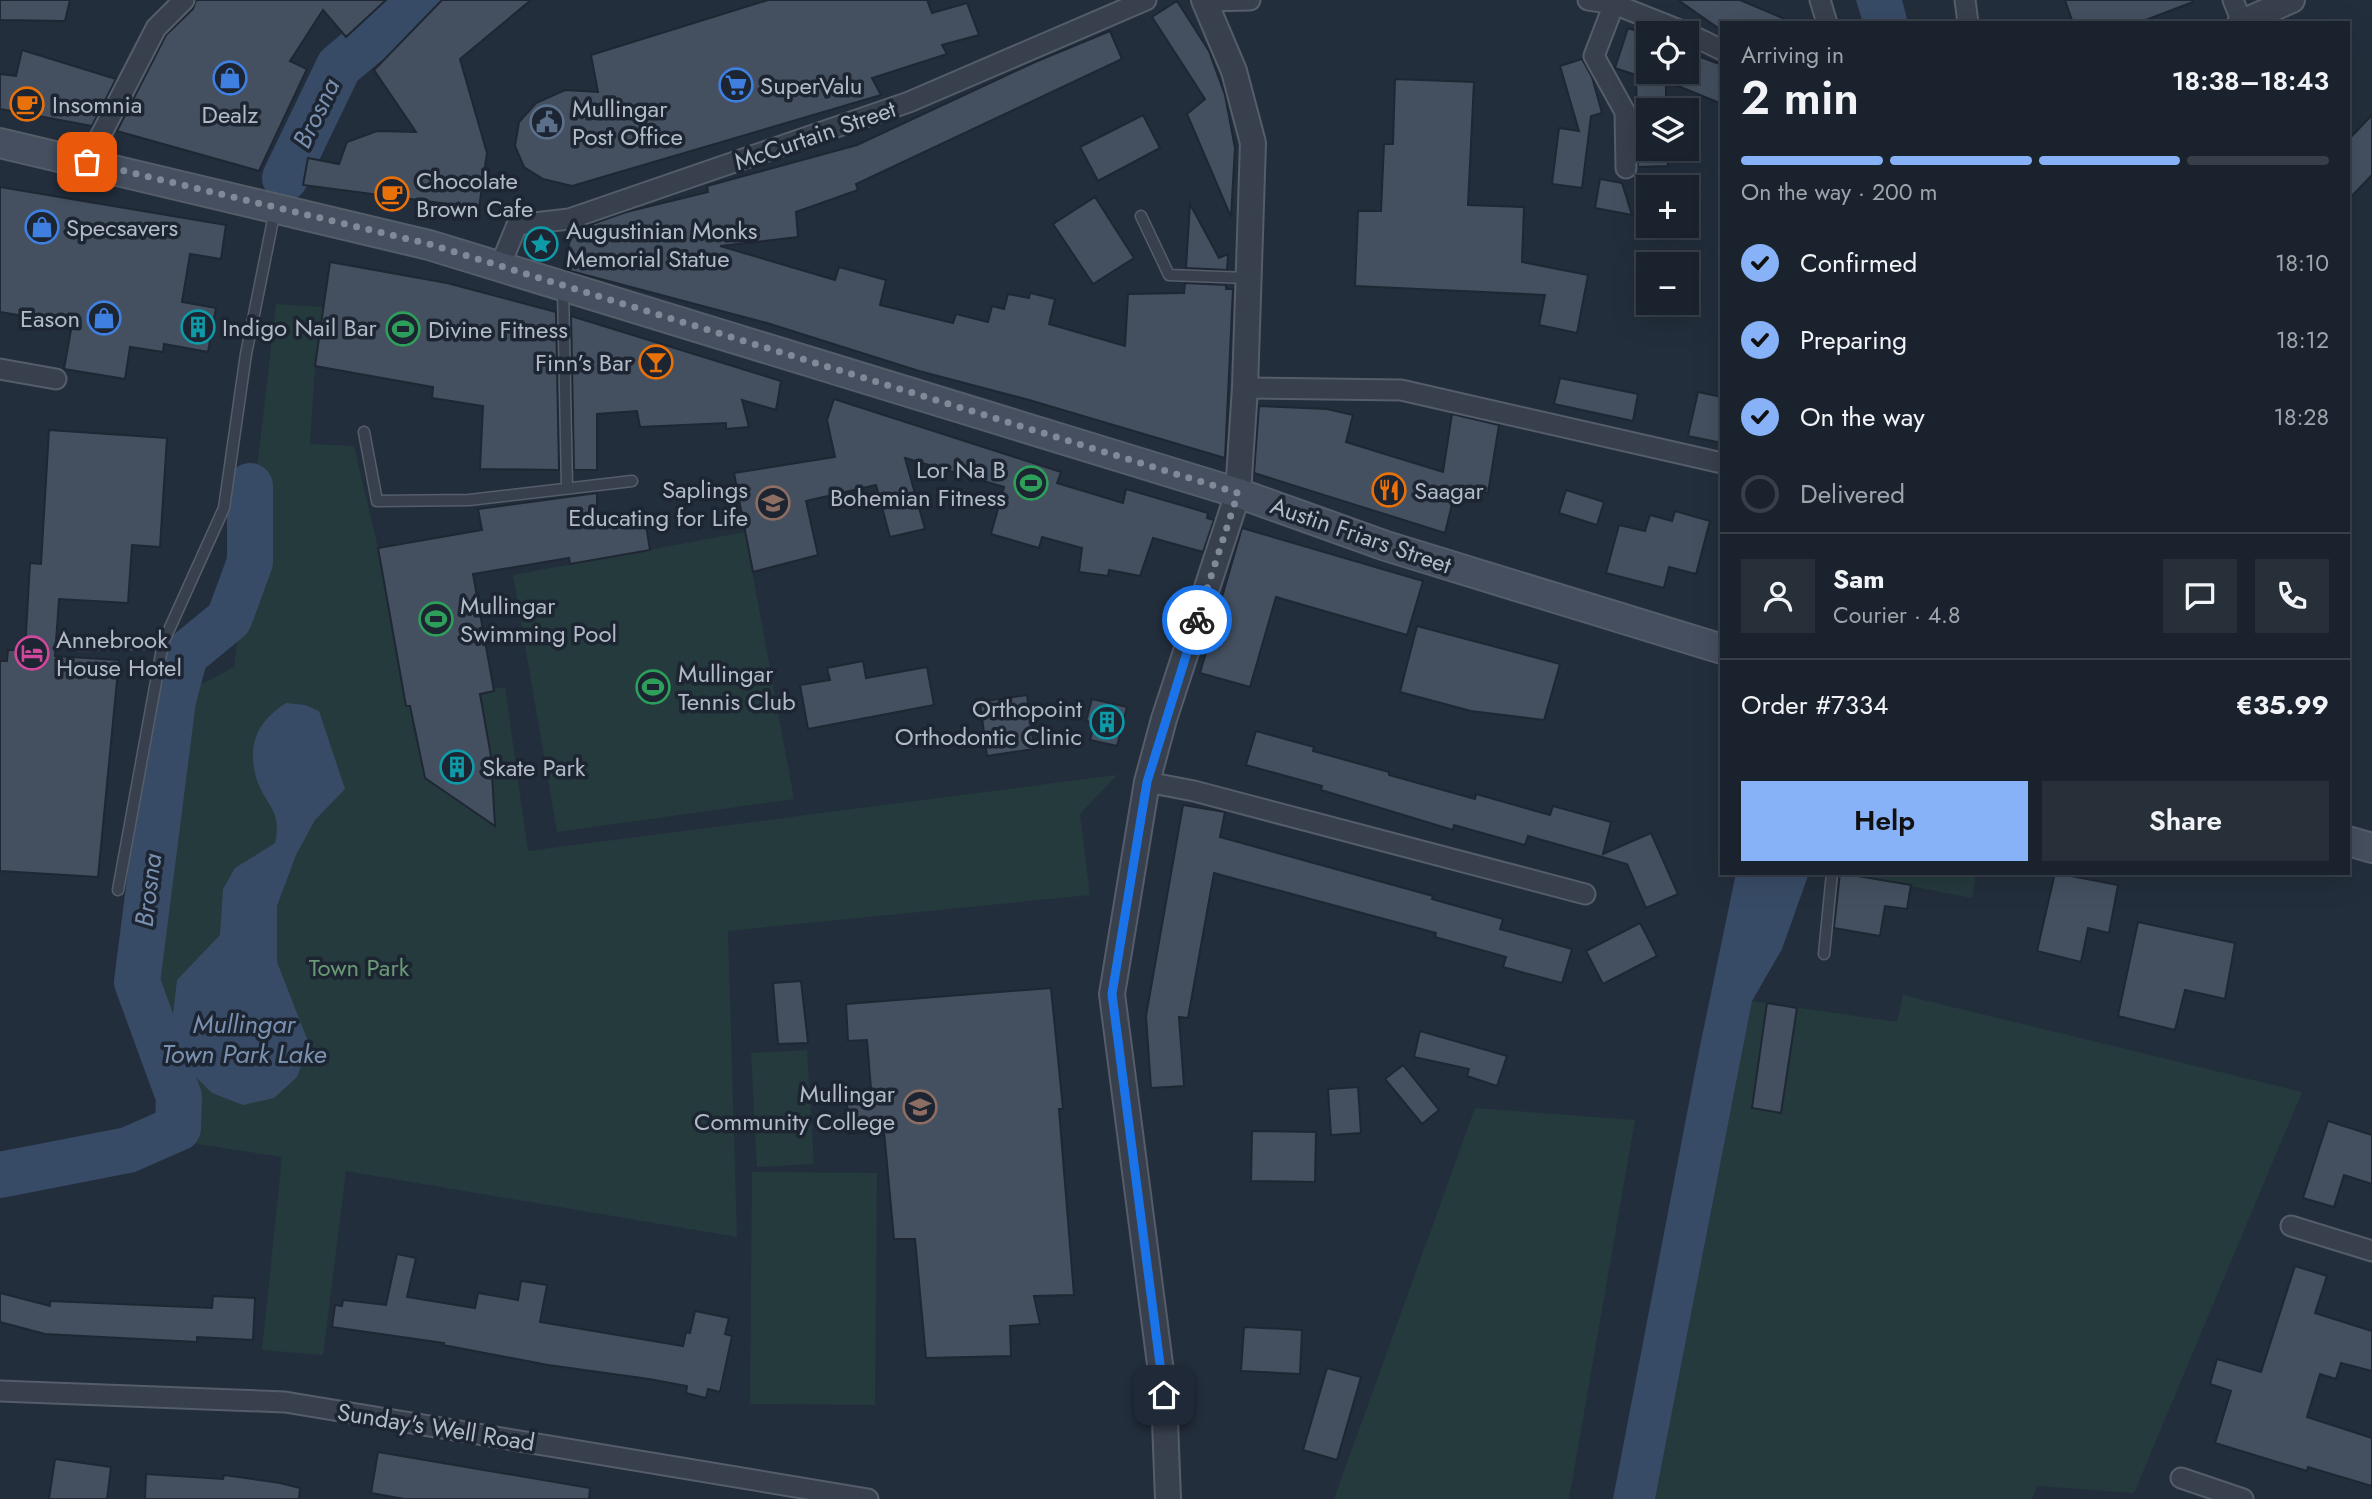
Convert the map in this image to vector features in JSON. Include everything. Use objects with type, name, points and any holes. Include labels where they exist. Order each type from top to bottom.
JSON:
[{"type":"main road","name":"Austin Friars Street","points":[[0,143],[429,244],[1238,493],[1386,546],[1720,648]]},
{"type":"main road","points":[[2350,842],[2372,848]]},
{"type":"street","points":[[87,162],[156,28],[184,0]]},
{"type":"street","name":"McCurtain Street","points":[[500,266],[517,225],[569,219],[909,102],[1146,0]]},
{"type":"street","points":[[1168,1499],[1164,1395],[1112,994],[1147,782],[1164,719],[1238,493],[1245,388],[1253,144],[1234,71],[1204,0],[1250,0]]},
{"type":"street","points":[[1588,0],[1615,4],[1657,21]]},
{"type":"street","points":[[1820,0],[1826,21]]},
{"type":"street","points":[[1965,0],[1968,21]]},
{"type":"street","points":[[2233,0],[2241,21]]},
{"type":"street","points":[[2243,21],[2292,0]]},
{"type":"street","points":[[1615,4],[1594,56],[1625,113],[1626,168]]},
{"type":"street","points":[[1699,39],[1720,50]]},
{"type":"street","points":[[0,369],[56,379]]},
{"type":"street","points":[[1245,388],[1401,390],[1720,463]]},
{"type":"street","points":[[1147,782],[1194,791],[1585,894]]},
{"type":"street","points":[[2291,1226],[2372,1251]]},
{"type":"street","name":"Sunday's Well Road","points":[[0,1391],[285,1402],[868,1499]]},
{"type":"street","points":[[2182,1478],[2243,1499]]},
{"type":"lane","points":[[118,890],[163,643],[224,508],[246,354],[275,206]]},
{"type":"lane","points":[[1141,216],[1169,275],[1249,278]]},
{"type":"lane","points":[[564,285],[567,487]]},
{"type":"lane","points":[[365,432],[377,501],[468,500],[632,481]]},
{"type":"lane","points":[[79,645],[163,643]]},
{"type":"lane","points":[[1824,954],[1832,875]]},
{"type":"green space","name":"Town Park","points":[[276,304],[323,307],[315,366],[310,444],[354,446],[378,548],[406,706],[505,687],[528,851],[1117,775],[1080,814],[1090,895],[728,931],[737,1237],[346,1171],[323,1355],[262,1350],[282,1157],[184,1142],[184,1091],[147,971],[179,696],[234,667]]},
{"type":"green space","name":"Mullingar Tennis Club","points":[[745,532],[794,799],[557,832],[513,575]]},
{"type":"green space","points":[[1869,875],[1976,875],[1972,898],[1869,878]]},
{"type":"green space","points":[[1903,995],[2302,1092],[2134,1493],[2037,1486],[2032,1499],[1655,1499],[1752,1001],[1897,1022]]},
{"type":"green space","points":[[807,1050],[814,1164],[757,1167],[751,1053]]},
{"type":"green space","points":[[1475,1108],[1635,1120],[1569,1499],[1334,1499]]},
{"type":"green space","points":[[752,1172],[877,1173],[875,1405],[750,1404]]},
{"type":"water","points":[[1856,0],[1902,0],[1907,21],[1862,21]]},
{"type":"water","name":"Mullingar Town Park Lake","points":[[286,703],[305,705],[319,711],[345,789],[315,820],[296,855],[277,906],[277,962],[309,1044],[297,1077],[274,1098],[243,1105],[212,1093],[190,1071],[173,1014],[177,980],[220,935],[223,889],[235,868],[275,843],[277,822],[259,786],[253,754],[254,743],[262,725]]},
{"type":"water","points":[[1736,875],[1808,875],[1782,949],[1752,1001],[1655,1499],[1613,1499]]},
{"type":"building","points":[[0,0],[70,0],[65,21],[0,20]]},
{"type":"building","points":[[196,0],[386,0],[346,37],[323,10],[290,61],[307,69],[259,171],[117,131],[166,35],[193,9]]},
{"type":"building","points":[[442,0],[531,0],[460,59],[487,153],[479,208],[303,185],[308,158],[339,164],[347,142],[377,131],[416,132],[374,70]]},
{"type":"building","name":"SuperValu","points":[[768,0],[927,0],[932,13],[967,3],[979,35],[942,45],[947,54],[872,78],[881,95],[572,186],[543,179],[524,167],[515,146],[519,122],[536,103],[565,90],[598,92],[591,55]]},
{"type":"building","points":[[1678,0],[1740,0],[1789,21],[1720,21],[1720,29]]},
{"type":"building","points":[[2065,0],[2193,2],[2143,21],[2072,21]]},
{"type":"building","points":[[1177,1],[1209,51],[1225,95],[1235,148],[1231,217],[1187,114],[1205,99],[1152,17]]},
{"type":"building","points":[[1628,28],[1636,31],[1636,75],[1615,68]]},
{"type":"building","points":[[1110,31],[1122,59],[856,184],[858,190],[796,212],[798,237],[720,246],[835,280],[839,267],[886,280],[880,305],[953,323],[956,314],[988,322],[992,306],[1004,309],[1008,294],[1029,298],[1030,293],[1055,299],[1049,324],[1125,346],[1128,294],[1184,293],[1185,283],[1226,285],[1226,289],[1233,289],[1225,458],[1029,400],[919,371],[767,323],[563,269],[572,231],[626,212],[708,192],[707,186],[857,145],[1035,62]]},
{"type":"building","points":[[22,50],[116,79],[92,126],[0,109],[0,74],[16,76]]},
{"type":"building","points":[[1699,56],[1720,64],[1720,103],[1673,84],[1699,84]]},
{"type":"building","points":[[1582,59],[1592,77],[1602,113],[1591,116],[1582,188],[1552,184],[1559,128],[1579,131],[1560,66]]},
{"type":"building","points":[[1395,79],[1474,82],[1468,205],[1524,207],[1522,262],[1588,275],[1577,333],[1539,325],[1545,295],[1355,286],[1358,211],[1381,211],[1384,144],[1393,144]]},
{"type":"building","points":[[1636,84],[1666,84],[1666,98],[1636,98]]},
{"type":"building","points":[[1143,115],[1160,148],[1098,181],[1080,147]]},
{"type":"building","points":[[2372,115],[2372,175],[2350,198],[2350,138]]},
{"type":"building","points":[[1638,161],[1668,161],[1668,166],[1638,167]]},
{"type":"building","points":[[1600,179],[1622,183],[1632,215],[1595,208]]},
{"type":"building","points":[[0,187],[226,225],[221,259],[190,254],[182,302],[216,308],[208,352],[164,344],[163,352],[130,347],[125,379],[64,369],[72,324],[0,312]]},
{"type":"building","points":[[1095,197],[1134,258],[1093,284],[1053,224]]},
{"type":"building","points":[[1190,204],[1219,258],[1228,254],[1227,270],[1186,268]]},
{"type":"building","points":[[330,262],[447,283],[556,312],[559,470],[480,469],[483,406],[432,398],[433,387],[315,366]]},
{"type":"building","points":[[571,316],[781,381],[776,410],[742,400],[749,427],[726,429],[726,423],[640,427],[637,411],[597,414],[597,470],[574,470]]},
{"type":"building","points":[[1560,378],[1638,394],[1633,421],[1554,404]]},
{"type":"building","points":[[1698,392],[1720,397],[1720,443],[1688,436]]},
{"type":"building","points":[[834,399],[1061,472],[1057,483],[1123,503],[1126,489],[1208,513],[1207,518],[1214,520],[1203,552],[1153,538],[1140,576],[1109,570],[1108,576],[1079,572],[1082,548],[1042,537],[1039,548],[991,534],[1004,487],[905,458],[925,529],[890,537],[876,485],[806,501],[818,555],[753,572],[734,473],[835,457],[827,420]]},
{"type":"building","points":[[1259,406],[1327,409],[1353,415],[1346,442],[1443,472],[1452,414],[1499,425],[1488,493],[1456,488],[1445,533],[1254,473]]},
{"type":"building","name":"Annebrook House Hotel","points":[[49,430],[167,438],[160,547],[132,545],[128,603],[59,599],[55,656],[119,660],[98,877],[0,871],[0,661],[7,661],[8,650],[25,650],[30,563],[41,564]]},
{"type":"building","points":[[1566,490],[1604,502],[1597,525],[1559,513]]},
{"type":"building","points":[[597,493],[597,513],[645,519],[650,550],[570,564],[569,558],[473,574],[494,691],[480,694],[491,756],[495,826],[425,778],[410,706],[406,706],[378,548],[482,530],[478,509]]},
{"type":"building","points":[[1675,511],[1710,521],[1696,574],[1669,567],[1664,588],[1606,573],[1619,525],[1645,531],[1650,515],[1672,521]]},
{"type":"building","points":[[1242,528],[1423,581],[1407,635],[1276,597],[1250,687],[1200,673]]},
{"type":"building","points":[[1417,626],[1560,664],[1544,720],[1471,711],[1400,692]]},
{"type":"building","points":[[863,661],[866,678],[927,667],[934,705],[808,729],[800,685],[830,680],[827,668]]},
{"type":"building","points":[[1027,695],[1034,749],[987,756],[980,702]]},
{"type":"building","name":"Orthopoint Orthodontic Clinic","points":[[1092,699],[1127,707],[1117,746],[1090,740],[1095,723],[1086,721]]},
{"type":"building","points":[[1256,731],[1314,747],[1313,751],[1389,772],[1389,775],[1475,799],[1476,794],[1550,815],[1553,806],[1611,822],[1603,854],[1651,833],[1678,894],[1646,908],[1627,864],[1528,836],[1525,845],[1454,825],[1453,830],[1321,790],[1322,786],[1246,765]]},
{"type":"building","points":[[1183,805],[1225,812],[1220,837],[1433,896],[1432,899],[1503,919],[1500,929],[1572,949],[1562,983],[1503,967],[1506,957],[1435,937],[1436,933],[1214,873],[1188,1018],[1179,1017],[1184,1086],[1151,1088],[1146,1016]]},
{"type":"building","points":[[1840,875],[1911,885],[1907,909],[1885,906],[1880,936],[1834,928]]},
{"type":"building","points":[[2055,875],[2118,885],[2109,933],[2088,928],[2081,962],[2037,951]]},
{"type":"building","points":[[2138,922],[2235,943],[2225,999],[2185,990],[2175,1030],[2118,1016]]},
{"type":"building","points":[[1640,923],[1657,956],[1603,984],[1586,951]]},
{"type":"building","points":[[801,981],[808,1043],[778,1044],[773,983]]},
{"type":"building","points":[[1051,988],[1063,1109],[1059,1109],[1074,1295],[1034,1296],[1040,1324],[1010,1326],[1011,1356],[926,1358],[915,1239],[894,1239],[884,1131],[849,1134],[847,1102],[872,1101],[867,1040],[848,1041],[846,1004]]},
{"type":"building","points":[[1767,1003],[1797,1008],[1781,1113],[1752,1108]]},
{"type":"building","points":[[1420,1031],[1507,1056],[1497,1086],[1467,1076],[1469,1069],[1414,1057]]},
{"type":"building","points":[[1403,1065],[1439,1110],[1422,1124],[1385,1079]]},
{"type":"building","points":[[1358,1087],[1361,1133],[1331,1135],[1328,1089]]},
{"type":"building","points":[[2328,1121],[2372,1135],[2372,1184],[2344,1175],[2334,1207],[2303,1198]]},
{"type":"building","points":[[1252,1131],[1316,1132],[1315,1182],[1251,1181]]},
{"type":"building","points":[[397,1254],[416,1258],[407,1297],[475,1308],[478,1293],[518,1300],[521,1281],[547,1285],[540,1322],[683,1346],[686,1332],[690,1333],[695,1311],[729,1318],[725,1334],[732,1336],[720,1392],[708,1389],[706,1398],[686,1393],[687,1386],[548,1365],[443,1345],[444,1343],[332,1327],[335,1305],[342,1306],[343,1300],[386,1305]]},
{"type":"building","points":[[2295,1266],[2327,1276],[2315,1313],[2372,1331],[2372,1371],[2341,1363],[2336,1379],[2320,1374],[2307,1417],[2372,1438],[2372,1486],[2308,1467],[2307,1471],[2215,1443],[2231,1391],[2210,1384],[2217,1359],[2261,1372]]},
{"type":"building","points":[[0,1293],[50,1306],[50,1301],[212,1308],[213,1296],[255,1298],[253,1340],[197,1337],[197,1342],[45,1334],[0,1322]]},
{"type":"building","points":[[1244,1327],[1302,1330],[1300,1374],[1241,1371]]},
{"type":"building","points":[[1327,1368],[1361,1377],[1337,1460],[1303,1450]]},
{"type":"building","points":[[378,1452],[590,1488],[589,1499],[404,1499],[371,1493]]},
{"type":"building","points":[[55,1459],[111,1467],[107,1499],[49,1499]]},
{"type":"building","points":[[146,1474],[223,1479],[224,1475],[280,1483],[300,1488],[299,1499],[145,1499]]},
{"type":"waterway","name":"Brosna","points":[[285,178],[339,66],[419,0]]},
{"type":"waterway","name":"Brosna","points":[[0,1175],[128,1150],[178,1128],[179,1097],[137,982],[173,700],[185,655],[229,619],[250,562],[250,486]]},
{"type":"way so far","points":[[87,162],[429,244],[1238,493],[1197,620]]},
{"type":"place","name":"Dealz","points":[[230,78]]},
{"type":"place","name":"SuperValu","points":[[736,85]]},
{"type":"place","name":"Insomnia","points":[[27,104]]},
{"type":"place","name":"Mullingar Post Office","points":[[547,122]]},
{"type":"place","name":"Chocolate Brown Cafe","points":[[392,194]]},
{"type":"place","name":"Specsavers","points":[[42,227]]},
{"type":"place","name":"Augustinian Monks Memorial Statue","points":[[541,244]]},
{"type":"place","name":"Eason","points":[[104,318]]},
{"type":"place","name":"Indigo Nail Bar","points":[[198,327]]},
{"type":"place","name":"Divine Fitness","points":[[403,329]]},
{"type":"place","name":"Finn’s Bar","points":[[656,362]]},
{"type":"place","name":"Lor Na B Bohemian Fitness","points":[[1031,483]]},
{"type":"place","name":"Saagar","points":[[1389,490]]},
{"type":"place","name":"Saplings Educating for Life","points":[[773,503]]},
{"type":"place","name":"Mullingar Swimming Pool","points":[[436,619]]},
{"type":"place","name":"Annebrook House Hotel","points":[[32,653]]},
{"type":"place","name":"Mullingar Tennis Club","points":[[653,687]]},
{"type":"place","name":"Orthopoint Orthodontic Clinic","points":[[1107,722]]},
{"type":"place","name":"Skate Park","points":[[457,767]]},
{"type":"place","name":"Mullingar Community College","points":[[920,1107]]},
{"type":"route","points":[[1164,1395],[1112,994],[1147,782],[1164,719],[1197,620]]}]
